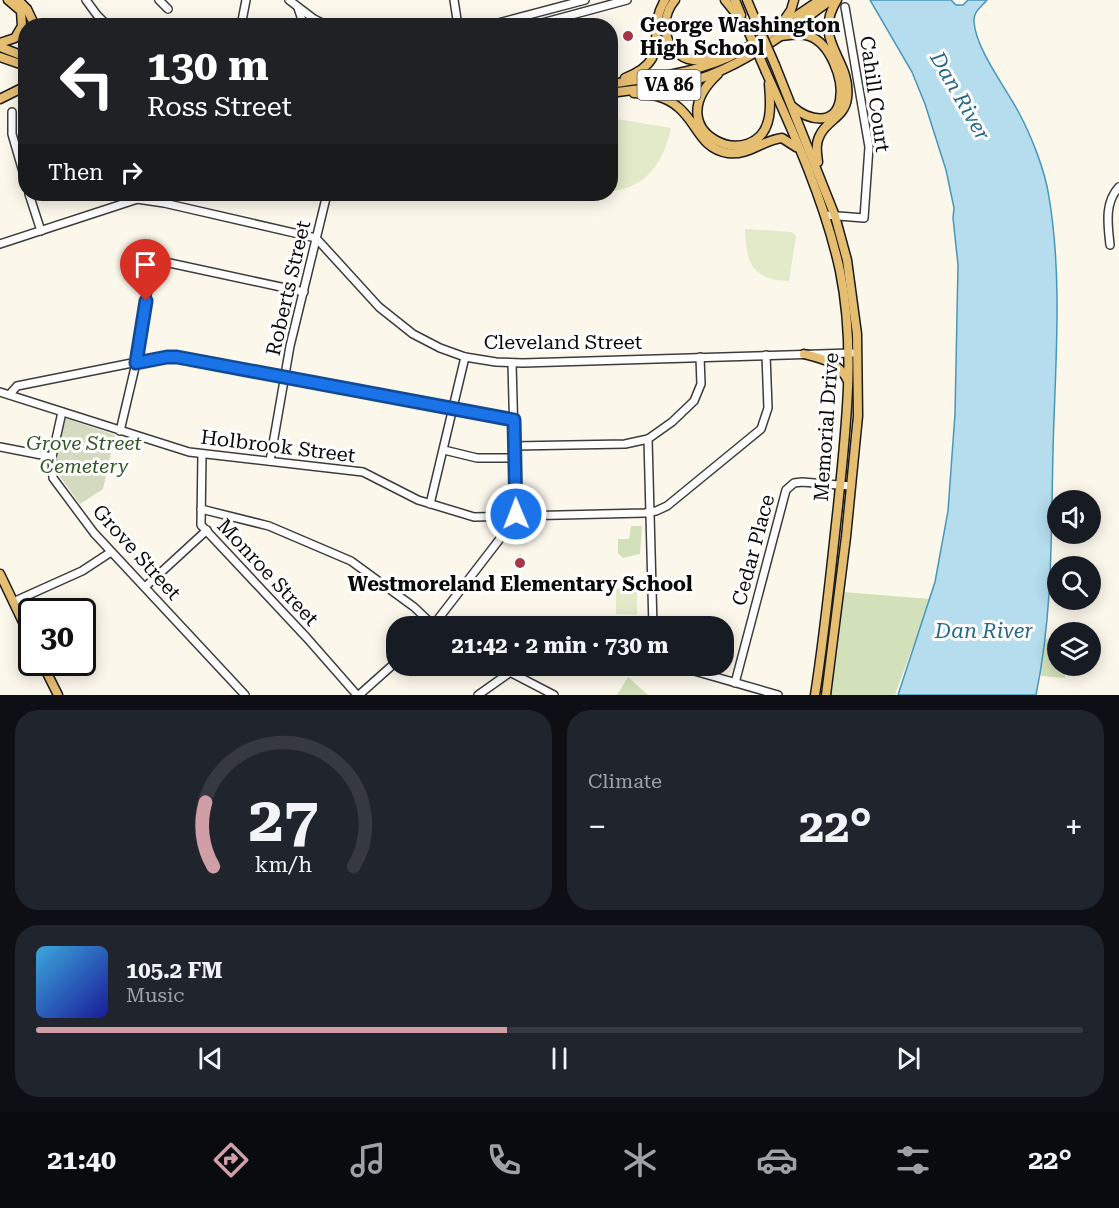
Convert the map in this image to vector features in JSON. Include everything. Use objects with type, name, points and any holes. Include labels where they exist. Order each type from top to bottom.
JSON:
[{"type":"main road","points":[[8,0],[21,11],[21,18]]},
{"type":"main road","points":[[18,0],[27,9],[31,18]]},
{"type":"main road","points":[[618,81],[638,73],[651,61],[656,48],[658,20],[665,0]]},
{"type":"main road","points":[[675,0],[668,10],[665,26],[669,42],[675,51],[693,60],[726,63]]},
{"type":"main road","points":[[725,0],[746,26]]},
{"type":"main road","name":"Memorial Drive","points":[[735,0],[825,215],[843,288],[853,353],[815,695]]},
{"type":"main road","name":"Memorial Drive","points":[[747,0],[818,169],[835,216],[850,280],[858,417],[826,695]]},
{"type":"main road","points":[[777,33],[791,10],[794,0]]},
{"type":"main road","points":[[777,33],[820,0]]},
{"type":"main road","points":[[767,75],[770,107],[765,128],[757,138],[747,144],[730,146],[716,142],[702,126],[698,114],[701,93],[726,63],[831,0]]},
{"type":"main road","points":[[818,169],[817,147],[820,135],[826,126],[840,115],[848,98],[844,75],[827,28],[829,16],[837,0]]},
{"type":"main road","points":[[0,43],[15,38],[18,33]]},
{"type":"main road","points":[[777,33],[803,35],[819,42],[831,60],[838,80],[839,103],[831,114],[821,119],[810,118],[792,106]]},
{"type":"main road","points":[[0,47],[18,54]]},
{"type":"main road","points":[[0,57],[18,63]]},
{"type":"main road","name":"VA 86","points":[[618,82],[686,72],[726,63]]},
{"type":"main road","name":"VA 86","points":[[618,92],[681,83],[726,63]]},
{"type":"main road","points":[[0,99],[18,90]]},
{"type":"main road","points":[[621,92],[655,96],[670,101],[682,111],[701,138],[717,150],[737,153],[782,138],[798,148]]},
{"type":"main road","points":[[804,354],[834,364],[844,373],[849,385]]},
{"type":"main road","points":[[0,574],[18,612]]},
{"type":"main road","points":[[48,676],[58,695]]},
{"type":"street","points":[[86,0],[100,18]]},
{"type":"street","points":[[159,0],[168,9]]},
{"type":"street","points":[[243,18],[246,0]]},
{"type":"street","points":[[289,0],[313,18]]},
{"type":"street","points":[[454,0],[457,18]]},
{"type":"street","points":[[517,18],[585,0]]},
{"type":"street","points":[[561,18],[627,0]]},
{"type":"street","name":"Cahill Court","points":[[825,215],[864,218],[869,157],[845,7]]},
{"type":"street","points":[[298,8],[301,18]]},
{"type":"street","points":[[12,112],[12,135],[18,155]]},
{"type":"street","points":[[1110,245],[1109,206],[1119,186]]},
{"type":"street","points":[[31,201],[41,231]]},
{"type":"street","points":[[0,244],[131,201]]},
{"type":"street","points":[[150,201],[316,238]]},
{"type":"street","name":"Roberts Street","points":[[270,461],[285,377],[325,201]]},
{"type":"street","name":"Cleveland Street","points":[[316,238],[389,317],[426,342],[465,357],[512,363],[853,353]]},
{"type":"street","points":[[120,431],[136,363],[152,272],[158,264],[165,262],[304,292]]},
{"type":"street","name":"Holbrook Street","points":[[0,392],[173,449],[363,472],[418,500],[474,517],[651,512],[667,506],[761,429],[768,408],[766,355]]},
{"type":"street","points":[[10,394],[17,386],[177,357],[514,420]]},
{"type":"street","points":[[430,504],[465,357]]},
{"type":"street","points":[[514,446],[625,444],[648,439],[672,422],[694,401],[701,384],[700,357]]},
{"type":"street","points":[[442,616],[499,540],[516,511],[512,363]]},
{"type":"street","name":"Grove Street","points":[[62,412],[52,457],[53,478],[94,533],[241,694]]},
{"type":"street","points":[[648,439],[653,616]]},
{"type":"street","points":[[0,447],[52,457]]},
{"type":"street","points":[[444,450],[477,458],[514,458]]},
{"type":"street","name":"Monroe Street","points":[[202,454],[201,525],[308,638],[358,695]]},
{"type":"street","name":"Cedar Place","points":[[735,683],[786,490],[794,483],[802,482],[851,486]]},
{"type":"street","points":[[201,509],[269,526],[351,561],[374,576],[422,616]]},
{"type":"street","points":[[145,587],[207,530]]},
{"type":"street","points":[[13,602],[82,571],[111,552]]},
{"type":"street","points":[[358,695],[386,671]]},
{"type":"street","points":[[478,695],[506,676]]},
{"type":"street","points":[[516,676],[554,695]]},
{"type":"street","points":[[711,676],[778,695]]},
{"type":"green space","points":[[618,119],[671,128],[664,151],[652,171],[635,185],[618,190]]},
{"type":"green space","points":[[745,229],[792,232],[796,236],[789,281],[766,277],[753,267],[747,251]]},
{"type":"green space","name":"Grove Street Cemetery","points":[[65,418],[115,435],[103,489],[80,504],[55,467]]},
{"type":"green space","points":[[631,526],[642,526],[640,554],[623,558],[618,553],[618,539],[629,539]]},
{"type":"green space","points":[[616,588],[637,588],[637,615],[616,614]]},
{"type":"green space","points":[[843,592],[930,599],[895,695],[829,695]]},
{"type":"green space","points":[[1044,639],[1047,639],[1047,676],[1065,676],[1065,678],[1041,676]]},
{"type":"green space","points":[[628,677],[648,695],[617,695]]},
{"type":"water","name":"Dan River","points":[[870,0],[951,0],[956,5],[963,5],[968,0],[987,0],[975,15],[976,33],[985,56],[1028,131],[1047,187],[1056,260],[1057,324],[1052,490],[1047,490],[1047,544],[1051,544],[1050,556],[1047,556],[1048,610],[1036,695],[898,695],[935,582],[948,511],[955,414],[958,265],[954,208],[946,170],[912,72]]},
{"type":"place","name":"George Washington High School","points":[[628,36]]},
{"type":"place","name":"Westmoreland Elementary School","points":[[520,563]]},
{"type":"route","points":[[146,301],[136,363],[177,357],[514,420],[516,514]]}]
